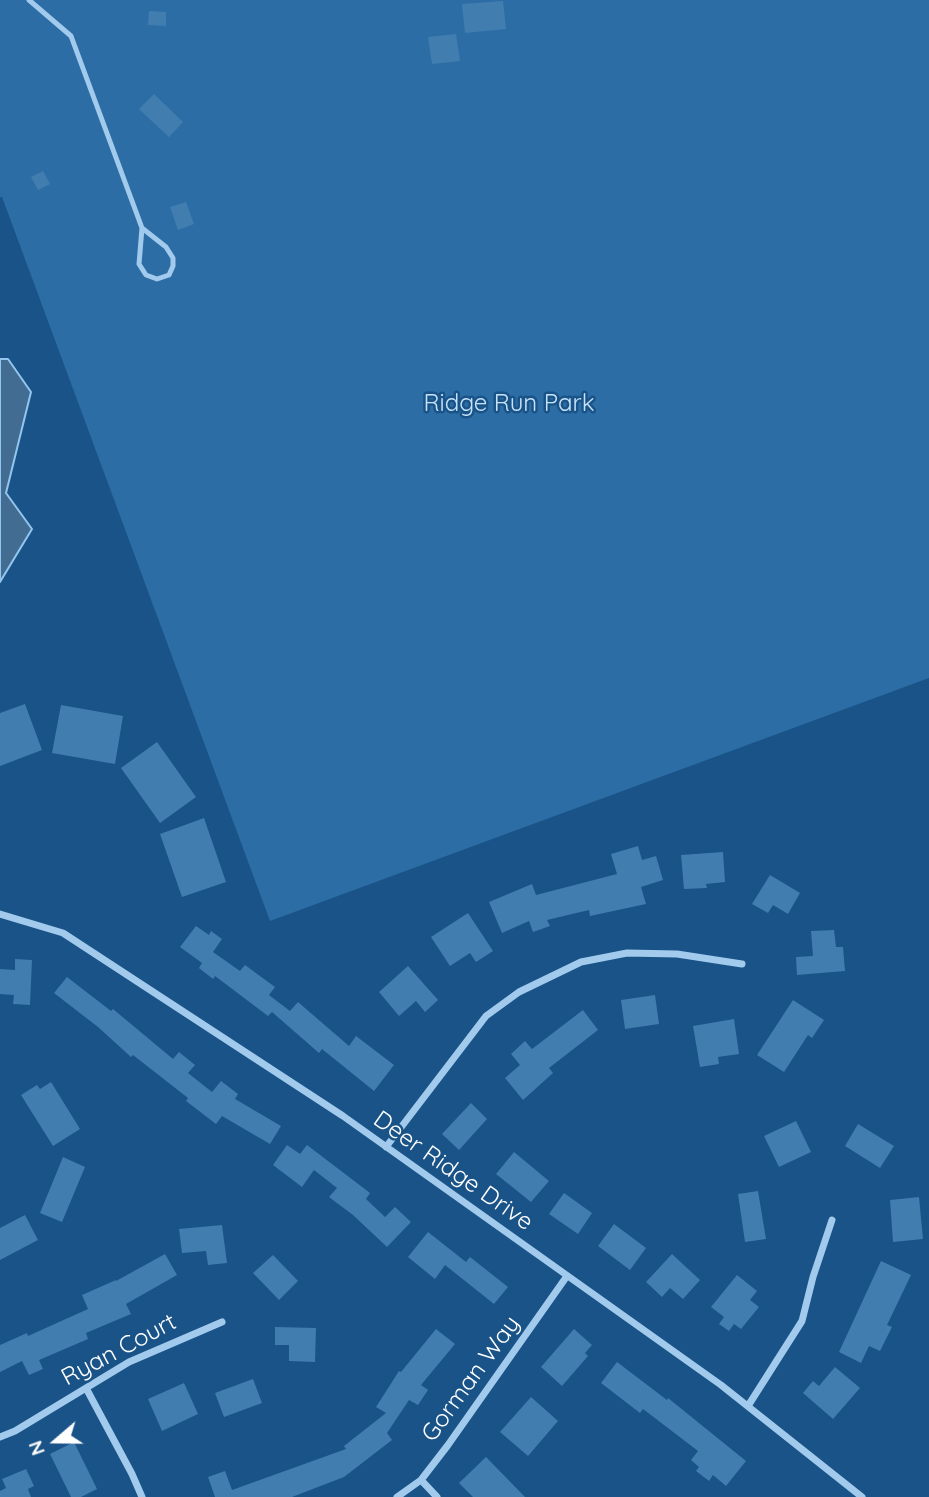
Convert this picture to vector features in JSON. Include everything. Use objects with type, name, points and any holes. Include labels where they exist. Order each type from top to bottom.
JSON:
[{"type":"street","name":"Deer Ridge Drive","points":[[0,914],[63,933],[386,1147],[748,1406],[862,1497]]},
{"type":"street","points":[[386,1147],[486,1016],[519,992],[581,962],[627,953],[677,954],[742,964]]},
{"type":"street","points":[[748,1406],[802,1321],[832,1220]]},
{"type":"street","name":"Gorman Way","points":[[397,1497],[421,1480],[448,1445],[567,1276]]},
{"type":"street","name":"Ryan Court","points":[[0,1437],[15,1431],[129,1362],[222,1322]]},
{"type":"street","points":[[86,1388],[142,1497]]},
{"type":"street","points":[[421,1480],[437,1497]]},
{"type":"lane","points":[[29,0],[71,36],[142,228],[139,264],[146,275],[157,279],[169,275],[173,258],[166,247],[142,228]]},
{"type":"green space","name":"Ridge Run Park","points":[[0,0],[929,0],[929,678],[270,921],[0,197]]},
{"type":"shaded area","points":[[0,359],[8,359],[31,392],[6,493],[32,529],[0,582]]},
{"type":"building","points":[[503,1],[506,29],[465,33],[462,4]]},
{"type":"building","points":[[149,11],[166,12],[166,26],[148,25]]},
{"type":"building","points":[[456,34],[460,61],[432,64],[428,37]]},
{"type":"building","points":[[154,94],[183,122],[169,137],[139,109]]},
{"type":"building","points":[[43,171],[50,184],[38,190],[31,177]]},
{"type":"building","points":[[186,202],[194,224],[178,230],[170,207]]},
{"type":"building","points":[[25,704],[42,750],[0,766],[0,713]]},
{"type":"building","points":[[61,705],[123,716],[115,764],[52,753]]},
{"type":"building","points":[[157,742],[196,797],[160,823],[121,768]]},
{"type":"building","points":[[204,818],[226,882],[182,897],[160,834]]},
{"type":"building","points":[[638,846],[642,860],[656,856],[663,880],[641,887],[646,904],[590,916],[589,910],[547,920],[550,926],[533,932],[529,921],[502,933],[489,902],[532,884],[536,895],[617,874],[611,854]]},
{"type":"building","points":[[723,852],[725,882],[706,884],[707,888],[684,889],[681,855]]},
{"type":"building","points":[[770,875],[800,893],[788,914],[773,905],[768,913],[752,904]]},
{"type":"building","points":[[468,913],[493,951],[476,962],[470,953],[450,966],[431,937]]},
{"type":"building","points":[[196,926],[209,935],[211,931],[222,939],[213,952],[240,971],[245,965],[275,987],[269,995],[290,1011],[298,1002],[349,1046],[356,1036],[394,1065],[374,1091],[322,1049],[319,1053],[272,1012],[268,1016],[215,976],[213,979],[199,968],[202,963],[180,947]]},
{"type":"building","points":[[834,930],[836,947],[843,947],[845,971],[797,975],[796,957],[813,956],[811,931]]},
{"type":"building","points":[[15,959],[32,960],[30,1005],[13,1004],[14,995],[0,994],[0,969],[15,970]]},
{"type":"building","points":[[408,966],[438,1000],[425,1012],[416,1001],[399,1016],[379,992]]},
{"type":"building","points":[[67,977],[111,1011],[113,1009],[173,1059],[179,1052],[195,1065],[188,1073],[212,1092],[221,1081],[238,1094],[235,1099],[281,1126],[270,1144],[222,1116],[216,1124],[186,1101],[188,1098],[133,1055],[131,1057],[54,993]]},
{"type":"building","points":[[655,995],[659,1024],[625,1029],[621,1000]]},
{"type":"building","points":[[793,1000],[824,1020],[812,1038],[808,1035],[784,1072],[757,1055]]},
{"type":"building","points":[[583,1010],[598,1030],[549,1068],[553,1073],[523,1100],[505,1078],[520,1065],[511,1054],[525,1041],[532,1049]]},
{"type":"building","points":[[734,1019],[739,1054],[718,1057],[719,1064],[700,1067],[693,1026]]},
{"type":"building","points":[[51,1082],[80,1129],[53,1146],[21,1095],[37,1085],[40,1089]]},
{"type":"building","points":[[471,1103],[487,1119],[459,1150],[442,1134]]},
{"type":"building","points":[[796,1121],[811,1152],[779,1167],[764,1136]]},
{"type":"building","points":[[858,1124],[894,1146],[880,1168],[845,1146]]},
{"type":"building","points":[[287,1145],[300,1154],[307,1145],[370,1193],[366,1199],[385,1217],[395,1207],[411,1222],[387,1247],[329,1197],[337,1188],[314,1170],[302,1187],[273,1165]]},
{"type":"building","points":[[514,1152],[549,1181],[531,1202],[496,1174]]},
{"type":"building","points":[[63,1157],[85,1167],[62,1222],[40,1213]]},
{"type":"building","points":[[758,1191],[766,1239],[745,1242],[738,1194]]},
{"type":"building","points":[[564,1193],[592,1213],[578,1234],[549,1214]]},
{"type":"building","points":[[919,1197],[923,1239],[893,1242],[890,1200]]},
{"type":"building","points":[[25,1215],[38,1240],[0,1260],[0,1228]]},
{"type":"building","points":[[614,1224],[646,1248],[630,1270],[598,1246]]},
{"type":"building","points":[[222,1225],[227,1263],[208,1265],[206,1251],[182,1253],[179,1229]]},
{"type":"building","points":[[428,1232],[466,1262],[470,1257],[508,1287],[494,1304],[445,1265],[435,1279],[408,1257]]},
{"type":"building","points":[[165,1254],[177,1275],[126,1304],[131,1314],[86,1333],[88,1339],[39,1360],[43,1369],[29,1375],[22,1361],[0,1372],[0,1345],[27,1333],[28,1336],[88,1309],[82,1295],[116,1281]]},
{"type":"building","points":[[672,1254],[700,1280],[683,1299],[670,1288],[662,1297],[646,1282]]},
{"type":"building","points":[[273,1255],[298,1281],[279,1300],[253,1273]]},
{"type":"building","points":[[881,1261],[911,1275],[887,1325],[892,1327],[880,1351],[869,1346],[861,1363],[839,1352]]},
{"type":"building","points":[[737,1275],[757,1291],[750,1300],[759,1307],[741,1329],[734,1324],[729,1331],[719,1324],[724,1317],[711,1307]]},
{"type":"building","points":[[275,1327],[316,1328],[315,1362],[289,1361],[289,1345],[275,1345]]},
{"type":"building","points":[[436,1329],[455,1344],[421,1385],[428,1390],[418,1405],[409,1400],[387,1433],[392,1440],[344,1477],[292,1497],[215,1497],[208,1477],[225,1471],[232,1490],[346,1449],[344,1446],[386,1413],[376,1407],[399,1371],[401,1372]]},
{"type":"building","points":[[574,1329],[592,1345],[585,1353],[588,1356],[562,1386],[541,1367]]},
{"type":"building","points":[[617,1362],[667,1400],[668,1398],[746,1461],[726,1486],[713,1475],[709,1481],[696,1471],[699,1467],[691,1460],[698,1451],[643,1409],[640,1413],[601,1383]]},
{"type":"building","points":[[835,1367],[860,1388],[833,1419],[803,1393],[813,1381],[819,1386]]},
{"type":"building","points":[[253,1379],[262,1403],[224,1417],[215,1393]]},
{"type":"building","points":[[184,1383],[198,1414],[162,1431],[148,1399]]},
{"type":"building","points":[[531,1397],[558,1421],[528,1456],[500,1432]]},
{"type":"building","points":[[74,1442],[97,1489],[81,1497],[71,1497],[50,1454]]},
{"type":"building","points":[[486,1457],[525,1497],[473,1497],[459,1483]]},
{"type":"building","points":[[26,1469],[34,1486],[28,1489],[31,1497],[0,1497],[0,1491],[6,1488],[2,1479]]}]
